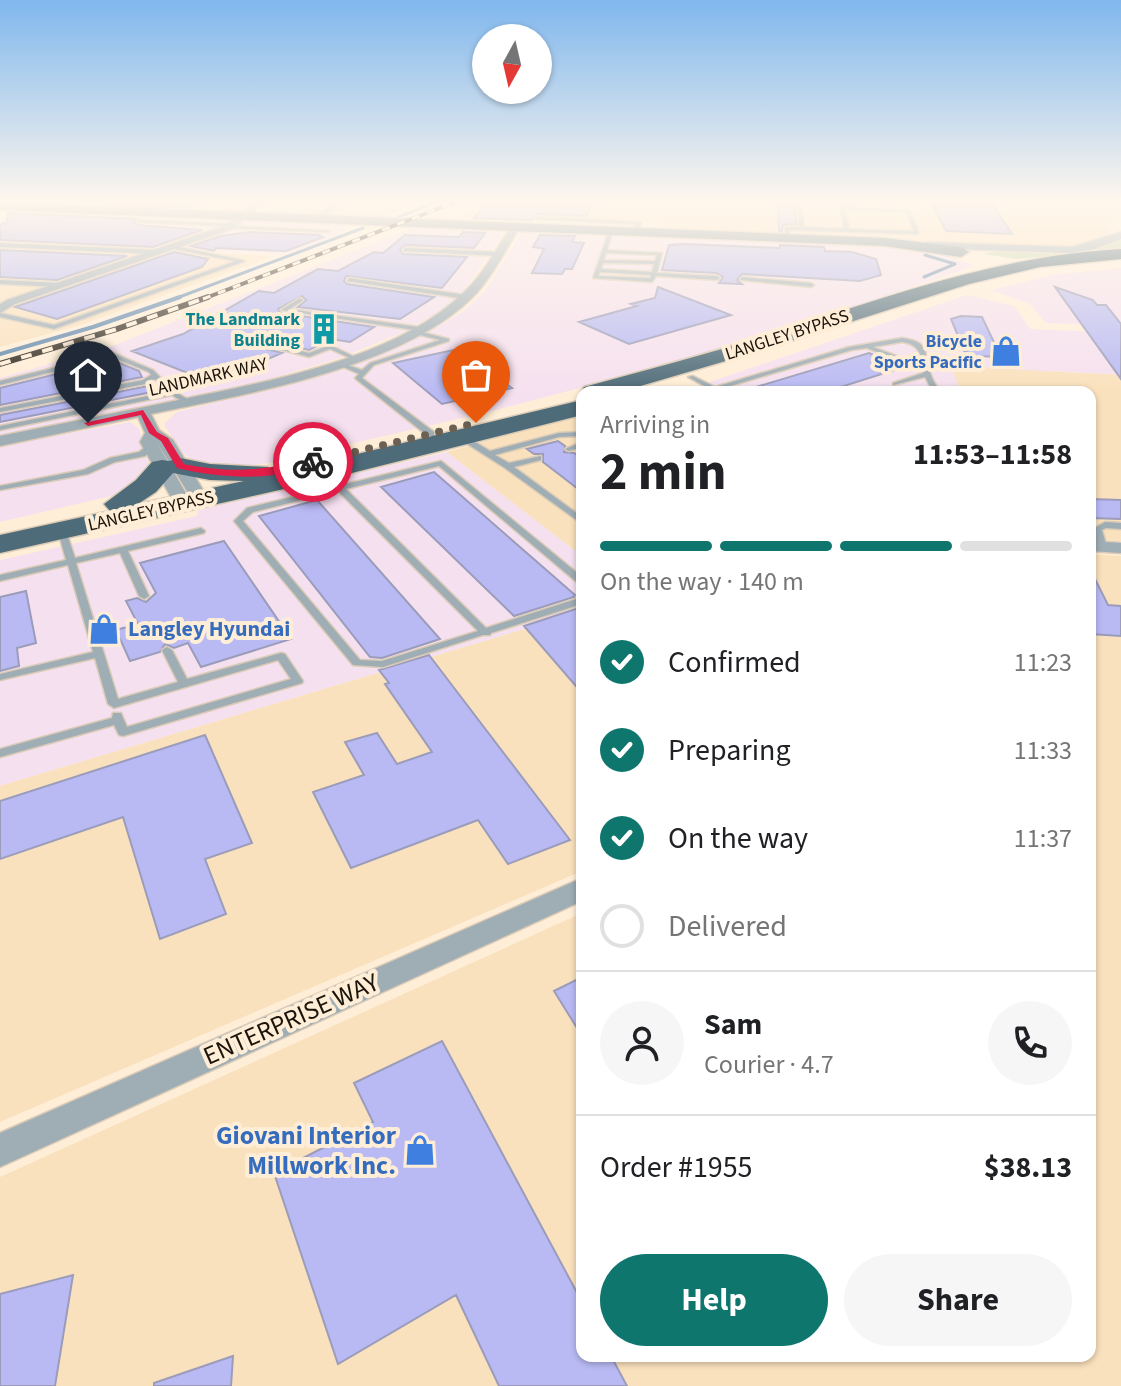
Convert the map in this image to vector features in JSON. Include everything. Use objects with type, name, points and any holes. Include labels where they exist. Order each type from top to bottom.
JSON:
[{"type":"highway","points":[[984,272],[987,268],[985,266]]},
{"type":"highway","name":"LANGLEY BYPASS","points":[[614,386],[732,353],[984,272],[1013,266]]},
{"type":"highway","name":"LANGLEY BYPASS","points":[[659,386],[936,298],[1013,276],[1072,266]]},
{"type":"highway","name":"LANGLEY BYPASS","points":[[0,544],[62,531],[175,475],[261,474],[576,397]]},
{"type":"highway","name":"LANGLEY BYPASS","points":[[0,530],[119,504],[175,475],[332,480],[462,438],[576,409]]},
{"type":"street","points":[[0,309],[117,266]]},
{"type":"street","name":"LANDMARK WAY","points":[[0,441],[274,383],[354,358],[416,330],[466,297],[490,266]]},
{"type":"street","points":[[143,412],[175,475]]},
{"type":"street","name":"ENTERPRISE WAY","points":[[0,1150],[576,892]]},
{"type":"lane","points":[[0,315],[54,327],[229,266]]},
{"type":"lane","points":[[599,266],[595,277],[652,280],[656,266]]},
{"type":"lane","points":[[654,274],[717,278]]},
{"type":"lane","points":[[742,279],[811,285]]},
{"type":"lane","points":[[349,280],[466,297]]},
{"type":"lane","points":[[0,282],[60,285]]},
{"type":"lane","points":[[300,300],[284,310],[416,330],[447,340],[372,364],[358,378],[431,434]]},
{"type":"lane","points":[[243,338],[309,355],[330,347],[354,358]]},
{"type":"lane","points":[[730,386],[851,348],[870,348],[910,338],[916,341],[927,361],[927,372],[934,386]]},
{"type":"lane","points":[[870,348],[927,372]]},
{"type":"lane","points":[[0,383],[113,355],[144,366],[173,393],[189,402]]},
{"type":"lane","points":[[337,363],[363,373]]},
{"type":"lane","points":[[895,384],[927,372]]},
{"type":"lane","points":[[0,410],[145,382],[155,376]]},
{"type":"lane","points":[[691,377],[709,386]]},
{"type":"lane","points":[[0,428],[173,393]]},
{"type":"lane","points":[[489,454],[559,435],[576,434]]},
{"type":"lane","points":[[462,438],[508,466],[576,517]]},
{"type":"lane","points":[[569,449],[576,447]]},
{"type":"lane","points":[[0,488],[85,472],[113,460],[142,454],[175,475]]},
{"type":"lane","points":[[508,466],[538,458]]},
{"type":"lane","points":[[576,577],[441,463],[332,480],[250,510],[238,521],[357,663],[383,664],[576,603]]},
{"type":"lane","points":[[332,480],[486,633]]},
{"type":"lane","points":[[1104,547],[1097,529],[1105,525],[1121,526]]},
{"type":"lane","points":[[62,531],[118,720],[123,732],[298,681],[281,656],[114,704]]},
{"type":"lane","points":[[0,578],[201,531]]},
{"type":"lane","points":[[123,549],[144,596]]},
{"type":"lane","points":[[167,650],[184,684]]},
{"type":"lane","points":[[0,677],[99,654]]},
{"type":"lane","points":[[0,753],[118,720]]},
{"type":"shaded area","points":[[0,266],[248,266],[77,326],[0,347]]},
{"type":"shaded area","points":[[317,266],[481,266],[464,291],[439,312],[404,332],[340,358],[257,383],[0,436],[0,378],[112,346]]},
{"type":"shaded area","points":[[501,266],[975,266],[787,329],[633,374],[576,386],[576,389],[488,412],[263,464],[221,468],[194,461],[181,452],[164,424],[177,412],[333,372],[390,351],[465,310],[485,291]]},
{"type":"shaded area","points":[[1121,268],[1121,326],[1046,323],[1030,304],[991,290],[1051,275]]},
{"type":"shaded area","points":[[967,295],[1014,306],[1030,329],[1121,333],[1121,375],[1051,371],[987,386],[698,386]]},
{"type":"shaded area","points":[[951,366],[1121,375],[1121,541],[1096,539],[1096,386],[959,386]]},
{"type":"shaded area","points":[[576,416],[576,551],[447,452]]},
{"type":"shaded area","points":[[130,422],[139,428],[150,469],[120,494],[0,522],[0,446]]},
{"type":"shaded area","points":[[447,452],[576,551],[576,614],[0,786],[0,560],[197,516],[198,511]]},
{"type":"shaded area","points":[[1096,554],[1121,556],[1121,1386],[0,1386],[0,1177],[576,916],[576,1362],[1096,1362]]},
{"type":"shaded area","points":[[576,614],[576,874],[0,1122],[0,786]]},
{"type":"building","points":[[0,266],[99,266],[57,280],[0,277]]},
{"type":"building","points":[[134,266],[203,266],[57,319],[15,307]]},
{"type":"building","points":[[348,266],[460,266],[442,288],[346,276],[344,281],[347,284],[434,297],[400,319],[298,307],[306,300],[302,296],[278,309],[281,313],[374,327],[350,342],[331,339],[309,350],[241,334],[237,338],[240,342],[282,353],[228,376],[217,372],[200,378],[132,351],[183,334],[259,291],[274,293],[318,269],[338,271]]},
{"type":"building","points":[[536,266],[574,266],[562,274],[532,273]]},
{"type":"building","points":[[663,266],[878,266],[881,275],[860,281],[742,274],[737,280],[742,284],[719,283],[723,277],[717,273],[662,270]]},
{"type":"building","points":[[658,287],[731,315],[629,344],[579,322],[637,306],[631,304],[655,298]]},
{"type":"building","points":[[1055,287],[1093,300],[1097,305],[1106,305],[1121,324],[1121,379]]},
{"type":"building","points":[[982,317],[1001,357],[975,356],[964,351],[951,319]]},
{"type":"building","points":[[458,349],[512,388],[442,404],[393,363]]},
{"type":"building","points":[[869,353],[904,367],[844,386],[759,386]]},
{"type":"building","points":[[112,360],[139,371],[142,377],[0,405],[0,388]]},
{"type":"building","points":[[148,386],[152,392],[0,422],[0,415]]},
{"type":"building","points":[[558,441],[565,446],[564,452],[576,454],[576,487],[543,462],[543,454],[534,454],[527,449]]},
{"type":"building","points":[[434,472],[574,597],[514,616],[381,487]]},
{"type":"building","points":[[1096,499],[1121,500],[1121,519],[1096,518]]},
{"type":"building","points":[[317,500],[440,639],[382,658],[370,657],[259,516]]},
{"type":"building","points":[[224,541],[291,639],[201,667],[188,643],[174,648],[165,644],[160,652],[130,661],[116,630],[138,624],[126,601],[137,598],[146,602],[156,593],[140,563]]},
{"type":"building","points":[[1096,581],[1108,605],[1121,606],[1121,636],[1096,634]]},
{"type":"building","points":[[26,591],[36,643],[17,648],[19,666],[0,671],[0,597]]},
{"type":"building","points":[[576,609],[576,686],[524,626]]},
{"type":"building","points":[[429,655],[570,840],[508,864],[478,820],[351,868],[313,792],[364,775],[345,742],[377,733],[397,764],[432,752],[385,684],[389,683],[379,670]]},
{"type":"building","points":[[205,735],[252,843],[205,859],[226,914],[160,939],[123,817],[0,859],[0,801]]},
{"type":"building","points":[[576,980],[576,1026],[554,991]]},
{"type":"building","points":[[442,1041],[576,1291],[576,1362],[614,1362],[627,1386],[499,1386],[456,1295],[338,1364],[274,1173],[373,1122],[354,1083]]},
{"type":"building","points":[[73,1275],[55,1386],[0,1386],[0,1294]]},
{"type":"building","points":[[233,1356],[231,1386],[154,1386],[154,1383]]},
{"type":"waterway","points":[[174,299],[263,266]]},
{"type":"waterway","points":[[924,277],[951,266]]},
{"type":"waterway","points":[[0,354],[180,297]]},
{"type":"railway","points":[[203,299],[290,266]]},
{"type":"railway","points":[[0,364],[117,329],[208,297]]},
{"type":"way so far","points":[[313,462],[476,423]]},
{"type":"place","name":"The Landmark Building","points":[[324,329]]},
{"type":"place","name":"Bicycle Sports Pacific","points":[[1006,351]]},
{"type":"place","name":"Langley Hyundai","points":[[104,629]]},
{"type":"place","name":"Giovani Interior Millwork Inc.","points":[[420,1150]]},
{"type":"route","points":[[88,423],[143,412],[153,433],[165,440],[180,466],[210,472],[261,474],[313,462]]}]
